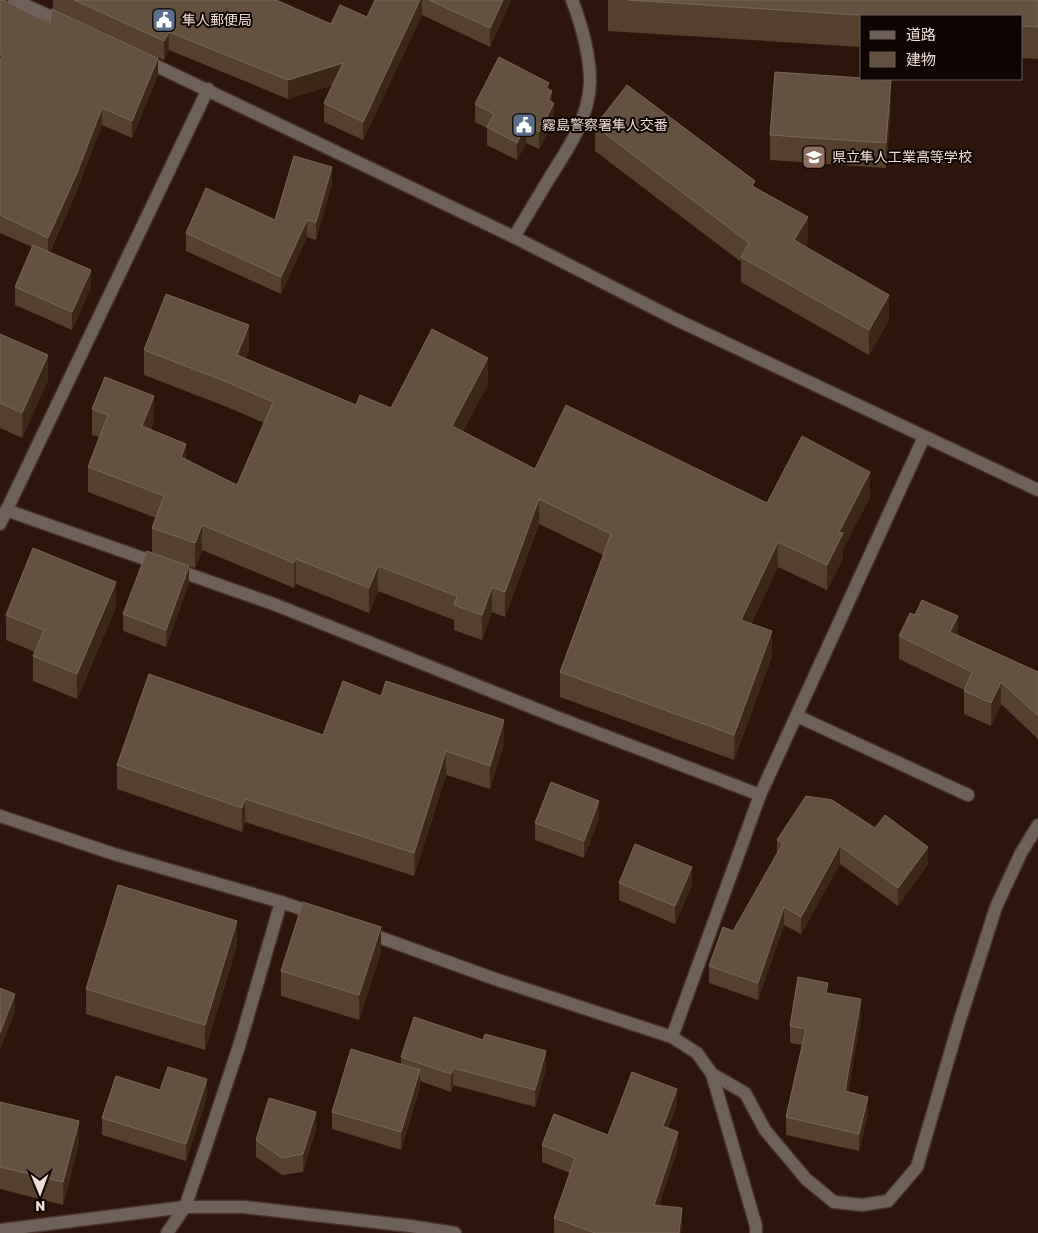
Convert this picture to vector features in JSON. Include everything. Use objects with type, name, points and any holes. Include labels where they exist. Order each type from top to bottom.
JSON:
[{"type":"street","points":[[14,0],[76,28]]},
{"type":"street","points":[[514,236],[574,139],[586,107],[590,83],[588,57],[572,0]]},
{"type":"street","points":[[128,53],[208,89],[514,236],[675,320],[1038,490]]},
{"type":"street","points":[[0,524],[208,89]]},
{"type":"street","points":[[672,1037],[760,795],[924,437]]},
{"type":"street","points":[[6,510],[276,605],[760,795]]},
{"type":"street","points":[[797,716],[968,795]]},
{"type":"street","points":[[0,816],[114,854],[281,902],[328,919]]},
{"type":"street","points":[[712,1074],[745,1093],[765,1130],[806,1179],[834,1202],[862,1205],[888,1201],[917,1167],[958,1026],[996,907],[1021,853],[1038,825]]},
{"type":"street","points":[[167,1233],[185,1207],[240,1042],[281,902]]},
{"type":"street","points":[[355,929],[495,979],[672,1037],[697,1053],[712,1074],[756,1226],[756,1233]]},
{"type":"street","points":[[0,1230],[185,1207],[244,1207],[455,1233]]},
{"type":"building","points":[[0,0],[4,0],[50,24],[52,9],[158,58],[132,121],[102,108],[77,173],[48,238],[0,215],[0,62],[3,56],[0,54]]},
{"type":"building","points":[[74,0],[276,0],[331,24],[340,5],[367,17],[375,0],[420,0],[363,122],[324,103],[343,63],[288,80],[169,32],[164,41]]},
{"type":"building","points":[[429,0],[503,0],[490,28]]},
{"type":"building","points":[[628,0],[1038,0],[1038,27],[1023,26],[1023,15],[860,15]]},
{"type":"building","points":[[499,57],[549,83],[546,88],[552,91],[548,100],[554,103],[539,132],[526,125],[517,143],[487,127],[494,114],[475,104]]},
{"type":"building","points":[[775,72],[860,78],[860,80],[891,80],[886,143],[770,135]]},
{"type":"building","points":[[627,85],[755,181],[752,186],[808,217],[794,240],[889,295],[869,330],[741,257],[749,243],[595,126]]},
{"type":"building","points":[[294,156],[332,167],[316,222],[307,220],[281,277],[186,233],[206,188],[275,220]]},
{"type":"building","points":[[33,245],[91,270],[72,312],[15,287]]},
{"type":"building","points":[[166,294],[249,325],[237,355],[356,405],[360,395],[391,408],[432,329],[488,358],[452,426],[535,469],[566,405],[767,503],[802,436],[870,472],[839,532],[843,533],[827,565],[778,542],[741,620],[772,631],[734,735],[560,672],[611,534],[539,499],[505,592],[492,587],[482,615],[454,605],[457,596],[378,566],[369,588],[296,559],[294,563],[202,525],[195,543],[152,528],[164,496],[88,467],[108,415],[92,409],[105,377],[154,396],[142,426],[186,444],[181,457],[237,485],[273,402],[144,350]]},
{"type":"building","points":[[0,334],[48,355],[22,413],[0,403]]},
{"type":"building","points":[[33,548],[116,582],[77,674],[33,656],[44,630],[6,615]]},
{"type":"building","points":[[147,551],[189,566],[166,630],[123,614]]},
{"type":"building","points":[[922,600],[958,616],[950,632],[1038,672],[1038,716],[1001,682],[991,703],[964,691],[972,672],[899,636],[910,613],[915,615]]},
{"type":"building","points":[[149,674],[323,735],[343,681],[381,696],[386,681],[504,720],[490,766],[446,751],[414,853],[245,799],[242,808],[117,765]]},
{"type":"building","points":[[551,782],[599,801],[584,841],[535,823]]},
{"type":"building","points":[[806,796],[832,800],[875,828],[885,815],[928,847],[898,888],[840,846],[801,917],[784,907],[758,983],[709,966],[723,927],[733,931],[783,843],[777,840]]},
{"type":"building","points":[[635,844],[692,867],[675,906],[619,883]]},
{"type":"building","points":[[118,885],[237,921],[205,1025],[86,989]]},
{"type":"building","points":[[303,902],[381,927],[359,995],[281,971]]},
{"type":"building","points":[[798,977],[828,983],[826,993],[861,999],[845,1091],[868,1097],[859,1134],[786,1117],[806,1029],[790,1026]]},
{"type":"building","points":[[0,988],[15,994],[0,1033]]},
{"type":"building","points":[[414,1017],[483,1040],[485,1034],[546,1051],[535,1090],[453,1068],[451,1074],[401,1057]]},
{"type":"building","points":[[351,1049],[420,1070],[401,1132],[332,1112]]},
{"type":"building","points":[[168,1067],[207,1079],[186,1144],[102,1118],[116,1076],[160,1090]]},
{"type":"building","points":[[632,1072],[677,1089],[663,1126],[678,1132],[654,1205],[682,1208],[679,1233],[595,1233],[554,1218],[575,1158],[542,1145],[554,1114],[608,1135]]},
{"type":"building","points":[[269,1098],[316,1112],[303,1154],[282,1158],[256,1140]]},
{"type":"building","points":[[0,1102],[79,1121],[63,1182],[0,1167]]},
{"type":"place","name":"隼人郵便局","points":[[164,20]]},
{"type":"place","name":"霧島警察署隼人交番","points":[[524,125]]},
{"type":"place","name":"県立隼人工業高等学校","points":[[814,157]]}]
